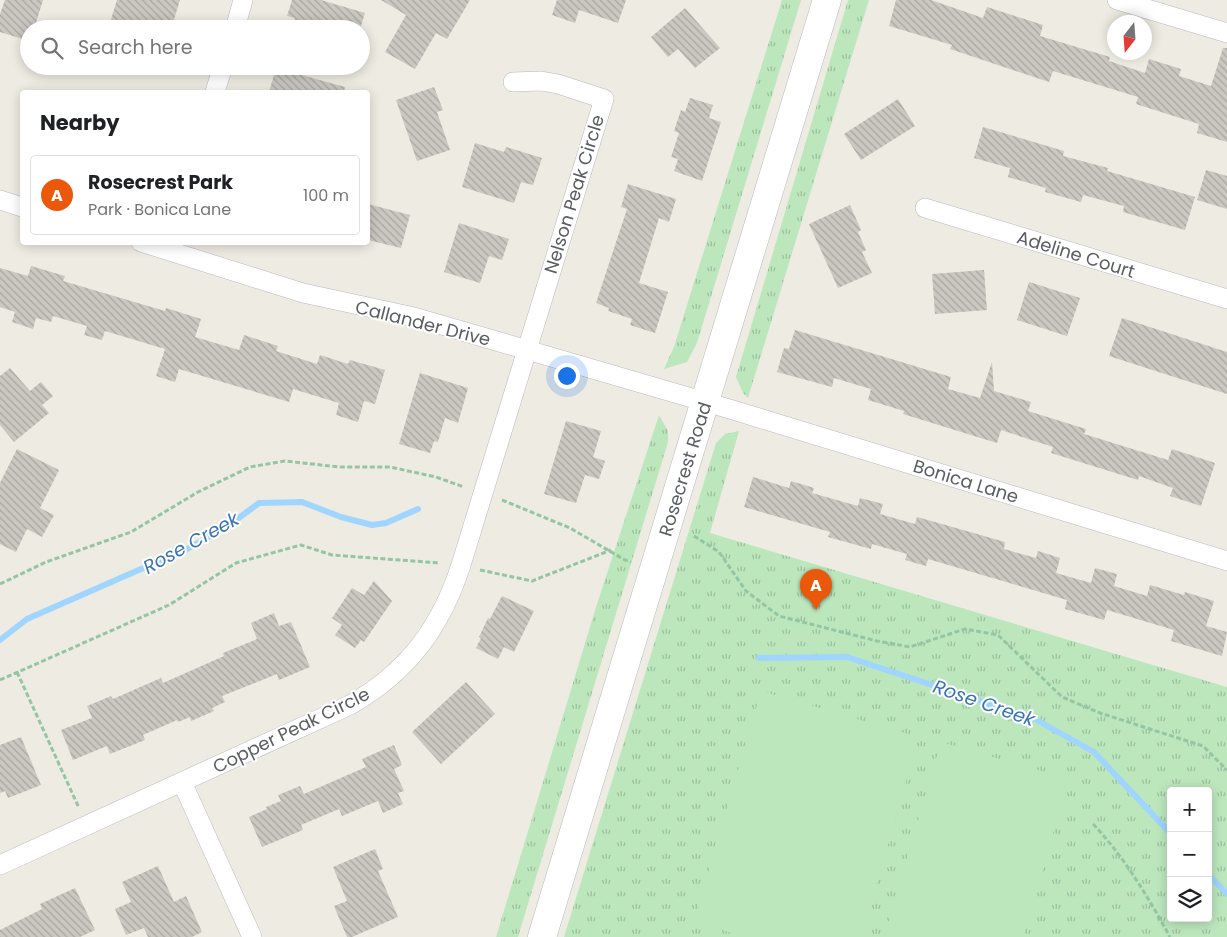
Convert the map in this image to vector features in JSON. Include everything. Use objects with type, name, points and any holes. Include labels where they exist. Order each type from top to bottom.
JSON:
[{"type":"main road","name":"Rosecrest Road","points":[[542,937],[827,0]]},
{"type":"street","points":[[237,20],[243,0]]},
{"type":"street","points":[[1117,0],[1227,33]]},
{"type":"street","points":[[216,90],[220,75]]},
{"type":"street","name":"Nelson Peak Circle","points":[[513,82],[549,82],[604,99],[527,350]]},
{"type":"street","points":[[0,200],[20,205]]},
{"type":"street","name":"Adeline Court","points":[[926,208],[1227,299]]},
{"type":"street","name":"Callander Drive","points":[[168,246],[304,293],[339,302],[396,312],[705,403]]},
{"type":"street","name":"Copper Peak Circle","points":[[0,865],[364,696],[392,676],[417,650],[442,614],[453,590],[527,350]]},
{"type":"street","name":"Bonica Lane","points":[[705,403],[1227,561]]},
{"type":"street","points":[[182,782],[252,937]]},
{"type":"path","points":[[0,584],[46,562],[131,532],[198,492],[250,467],[285,461],[339,467],[390,467],[436,477],[471,490]]},
{"type":"path","points":[[499,499],[570,528],[611,550],[625,560],[632,562]]},
{"type":"path","points":[[694,536],[718,552],[746,591],[779,616],[878,641],[910,647],[965,629],[998,635],[1062,697],[1100,713],[1202,746],[1227,770]]},
{"type":"path","points":[[0,680],[169,605],[236,563],[301,545],[332,554],[448,564]]},
{"type":"path","points":[[476,569],[532,581],[611,550]]},
{"type":"path","points":[[17,672],[80,811]]},
{"type":"path","points":[[1093,824],[1111,843],[1150,899],[1170,937]]},
{"type":"green space","points":[[782,0],[801,0],[697,343],[687,362],[664,369],[674,347]]},
{"type":"green space","points":[[848,0],[869,0],[748,398],[743,393],[736,377]]},
{"type":"green space","points":[[659,415],[668,431],[668,442],[518,937],[496,937],[596,607]]},
{"type":"green space","points":[[739,431],[710,533],[1227,687],[1227,937],[564,937],[716,443],[725,434]]},
{"type":"green space","points":[[761,691],[919,737],[861,937],[747,937],[694,922]]},
{"type":"green space","points":[[941,742],[1069,779],[1023,937],[909,937],[886,930]]},
{"type":"building","points":[[5,0],[43,0],[37,20],[20,20],[20,38],[0,32],[0,14]]},
{"type":"building","points":[[117,0],[180,0],[174,20],[111,20]]},
{"type":"building","points":[[292,0],[321,0],[365,13],[363,20],[294,20],[295,18],[287,16]]},
{"type":"building","points":[[381,0],[470,0],[447,39],[436,33],[415,69],[385,52],[406,15]]},
{"type":"building","points":[[557,0],[626,0],[618,23],[579,10],[575,23],[552,15]]},
{"type":"building","points":[[896,0],[931,0],[983,18],[987,7],[1043,25],[1040,36],[1107,56],[1109,61],[1145,73],[1149,60],[1152,60],[1181,69],[1179,76],[1211,86],[1223,48],[1227,48],[1227,142],[1197,133],[1199,124],[1136,104],[1138,97],[1053,71],[1049,82],[950,49],[952,45],[889,26]]},
{"type":"building","points":[[685,8],[720,48],[695,68],[678,49],[668,57],[651,37]]},
{"type":"building","points":[[274,75],[301,75],[345,87],[344,90],[270,90]]},
{"type":"building","points":[[434,87],[443,110],[437,112],[450,150],[417,161],[396,100]]},
{"type":"building","points":[[690,98],[713,105],[709,118],[721,122],[702,181],[674,171],[678,159],[671,157],[679,133],[674,131],[681,110],[685,112]]},
{"type":"building","points":[[898,99],[915,126],[861,160],[844,134]]},
{"type":"building","points":[[983,127],[1064,151],[1063,156],[1108,168],[1107,171],[1195,197],[1185,230],[1123,212],[1124,206],[1083,195],[1081,202],[1045,192],[1046,188],[1008,177],[1010,168],[974,158]]},
{"type":"building","points":[[475,143],[504,152],[506,147],[542,158],[533,185],[521,182],[514,203],[462,187]]},
{"type":"building","points":[[1206,170],[1227,176],[1227,209],[1197,200]]},
{"type":"building","points":[[628,184],[676,199],[669,222],[659,218],[639,283],[668,292],[655,333],[630,325],[632,319],[608,311],[609,308],[596,303],[627,209],[621,207]]},
{"type":"building","points":[[370,205],[410,215],[401,248],[370,240]]},
{"type":"building","points":[[850,205],[861,230],[858,232],[866,250],[862,252],[872,273],[838,288],[809,224]]},
{"type":"building","points":[[459,223],[509,239],[502,260],[489,256],[480,283],[444,272]]},
{"type":"building","points":[[31,266],[65,276],[63,281],[165,311],[166,308],[201,319],[195,337],[239,350],[244,335],[278,346],[276,351],[317,364],[320,355],[348,364],[350,360],[385,370],[375,404],[364,401],[358,422],[336,415],[339,403],[293,389],[289,402],[179,369],[175,382],[156,376],[165,349],[105,331],[102,340],[84,335],[87,326],[53,316],[51,322],[36,318],[33,329],[12,322],[15,312],[0,307],[0,268],[28,276]]},
{"type":"building","points":[[984,270],[987,310],[935,314],[932,274]]},
{"type":"building","points":[[1029,282],[1080,298],[1067,336],[1017,320]]},
{"type":"building","points":[[1122,318],[1227,352],[1227,394],[1109,356]]},
{"type":"building","points":[[795,330],[951,377],[948,389],[980,398],[992,362],[994,391],[1031,402],[1028,411],[1086,429],[1084,434],[1168,460],[1172,449],[1215,463],[1201,506],[1170,496],[1173,488],[1139,476],[1138,480],[1051,453],[1053,447],[1001,430],[997,443],[903,414],[904,411],[868,400],[871,389],[834,378],[832,387],[777,372],[784,348],[789,349]]},
{"type":"building","points":[[10,368],[30,391],[41,382],[53,396],[42,405],[49,413],[14,442],[0,425],[0,376]]},
{"type":"building","points":[[420,373],[468,388],[458,423],[445,418],[438,442],[434,441],[430,453],[399,444]]},
{"type":"building","points":[[566,421],[601,431],[593,457],[605,461],[599,479],[585,475],[576,503],[544,494]]},
{"type":"building","points":[[17,449],[59,470],[40,508],[54,515],[42,537],[27,529],[16,552],[0,544],[0,483]]},
{"type":"building","points":[[753,477],[789,488],[791,481],[814,488],[812,493],[858,506],[860,498],[883,504],[880,514],[915,524],[917,517],[956,528],[1005,542],[1004,549],[1036,558],[1038,551],[1060,558],[1056,573],[1091,583],[1095,568],[1117,574],[1114,586],[1147,596],[1150,585],[1184,595],[1185,592],[1214,601],[1206,626],[1227,632],[1222,656],[1171,641],[1174,630],[1107,610],[1104,620],[1065,609],[1067,600],[928,559],[926,566],[905,560],[907,554],[872,544],[871,549],[828,537],[830,532],[744,507]]},
{"type":"building","points":[[374,581],[392,601],[364,642],[361,640],[355,648],[335,635],[342,625],[332,618],[352,588],[364,595]]},
{"type":"building","points":[[502,596],[534,611],[514,652],[504,647],[498,659],[476,648],[488,618],[490,619]]},
{"type":"building","points":[[274,613],[279,626],[291,622],[310,667],[279,680],[277,674],[222,696],[225,702],[212,708],[214,711],[191,721],[190,717],[178,722],[177,720],[143,735],[145,740],[110,754],[107,746],[73,760],[61,730],[92,718],[87,706],[111,696],[113,699],[161,678],[163,683],[224,656],[223,653],[257,639],[251,623]]},
{"type":"building","points":[[466,682],[495,714],[441,764],[412,732]]},
{"type":"building","points":[[21,737],[41,785],[8,798],[5,791],[0,793],[0,745]]},
{"type":"building","points":[[394,745],[402,765],[394,769],[404,791],[398,793],[403,804],[383,813],[378,801],[342,816],[339,809],[301,825],[303,830],[262,847],[249,817],[281,801],[278,795],[300,786],[304,794],[366,767],[362,759]]},
{"type":"building","points":[[375,849],[383,869],[378,871],[398,917],[352,937],[347,937],[334,906],[347,901],[333,867]]},
{"type":"building","points":[[158,866],[174,902],[186,896],[202,932],[192,937],[148,937],[144,928],[126,935],[115,909],[131,902],[122,882]]},
{"type":"building","points":[[75,888],[95,930],[80,937],[0,937],[0,930],[42,909],[40,904]]},
{"type":"waterway","name":"Rose Creek","points":[[0,640],[27,619],[141,569],[166,561],[228,526],[259,503],[302,502],[341,517],[372,525],[386,523],[418,509]]},
{"type":"waterway","name":"Rose Creek","points":[[759,658],[847,657],[1033,718],[1094,752],[1169,832]]},
{"type":"waterway","name":"Rose Creek","points":[[1211,877],[1227,894]]},
{"type":"place","name":"Rosecrest Park","points":[[816,610]]}]
